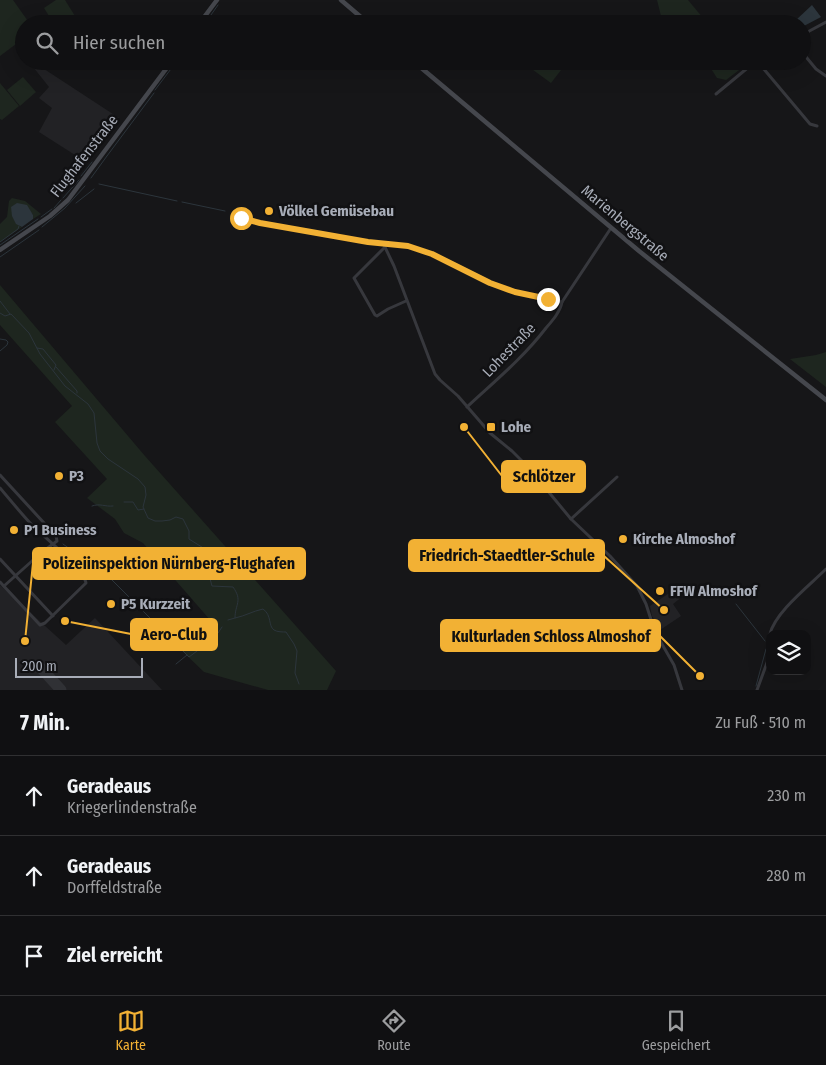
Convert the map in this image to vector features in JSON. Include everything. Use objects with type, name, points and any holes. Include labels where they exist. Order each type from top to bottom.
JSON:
[{"type":"main road","points":[[206,15],[217,0]]},
{"type":"main road","points":[[340,0],[358,15]]},
{"type":"main road","name":"Flughafenstraße","points":[[0,250],[46,219],[68,200],[165,70]]},
{"type":"main road","name":"Marienbergstraße","points":[[424,70],[687,291],[826,400]]},
{"type":"street","points":[[811,30],[826,22]]},
{"type":"street","points":[[811,63],[826,76]]},
{"type":"street","points":[[716,94],[745,70]]},
{"type":"street","points":[[764,70],[810,124],[817,126]]},
{"type":"street","points":[[241,218],[384,245],[408,246],[424,251],[502,288],[562,302]]},
{"type":"street","name":"Lohestraße","points":[[467,407],[524,355],[557,314],[562,302],[611,228]]},
{"type":"street","points":[[384,245],[354,278],[377,316],[406,301]]},
{"type":"street","points":[[384,245],[394,266],[435,374],[490,433],[512,450],[571,519],[610,556],[637,586],[646,604],[655,632],[674,665],[682,690]]},
{"type":"street","points":[[0,475],[56,536],[57,541],[4,586]]},
{"type":"street","points":[[571,519],[617,477]]},
{"type":"street","points":[[0,488],[32,526],[54,545],[85,578],[86,583],[53,616],[43,624],[38,624],[0,582]]},
{"type":"street","points":[[0,559],[53,616]]},
{"type":"street","points":[[771,630],[778,616],[826,569]]},
{"type":"street","points":[[757,690],[766,665]]},
{"type":"shaded area","points":[[0,0],[13,0],[24,15],[15,15],[15,45],[0,56]]},
{"type":"shaded area","points":[[56,0],[65,0],[74,15],[48,15],[44,8]]},
{"type":"shaded area","points":[[657,0],[688,0],[700,15],[661,15]]},
{"type":"shaded area","points":[[812,5],[821,17],[811,22],[811,15],[801,15]]},
{"type":"shaded area","points":[[36,70],[46,70],[119,118],[86,162],[39,132],[52,108],[39,98],[49,87]]},
{"type":"shaded area","points":[[533,70],[561,70],[551,83]]},
{"type":"shaded area","points":[[712,70],[739,70],[726,80],[717,78]]},
{"type":"shaded area","points":[[23,77],[36,92],[20,106],[7,90]]},
{"type":"shaded area","points":[[0,83],[19,106],[2,120],[0,119]]},
{"type":"shaded area","points":[[12,198],[25,201],[41,214],[33,219],[33,215],[26,207],[19,226],[22,227],[0,242],[0,224],[7,217],[9,201]]},
{"type":"shaded area","points":[[17,203],[27,205],[33,215],[33,219],[22,227],[16,224],[12,216],[11,207]]},
{"type":"shaded area","points":[[0,285],[145,456],[336,671],[327,690],[268,690],[204,672],[179,648],[211,621],[143,543],[124,533],[115,519],[87,498],[107,479],[55,422],[72,406],[0,325]]},
{"type":"shaded area","points":[[826,352],[826,387],[790,359],[816,355]]},
{"type":"shaded area","points":[[0,585],[66,645],[95,618],[162,690],[0,690]]},
{"type":"shaded area","points":[[677,588],[683,596],[673,604],[681,616],[660,630],[652,616],[650,606]]},
{"type":"waterway","points":[[211,15],[218,5]]},
{"type":"waterway","points":[[155,90],[170,70]]},
{"type":"waterway","points":[[107,156],[154,93]]},
{"type":"waterway","points":[[91,178],[107,156]]},
{"type":"waterway","points":[[81,176],[92,162]]},
{"type":"waterway","points":[[63,198],[79,180]]},
{"type":"waterway","points":[[99,184],[177,201]]},
{"type":"waterway","points":[[42,227],[65,208],[85,186]]},
{"type":"waterway","points":[[76,203],[94,189]]},
{"type":"waterway","points":[[54,208],[61,200]]},
{"type":"waterway","points":[[182,202],[225,211]]},
{"type":"waterway","points":[[41,217],[52,209]]},
{"type":"waterway","points":[[0,245],[38,219]]},
{"type":"waterway","points":[[0,242],[18,229],[19,226]]},
{"type":"waterway","points":[[0,257],[39,230]]},
{"type":"waterway","points":[[0,301],[10,314]]},
{"type":"waterway","points":[[0,313],[5,316],[11,314],[29,333],[40,354],[65,386],[88,404],[94,413],[97,443],[100,451],[108,459],[138,479],[145,487],[146,495],[143,507],[148,518],[155,521],[170,520],[176,517],[183,519],[189,531],[189,539],[205,549],[208,559]]},
{"type":"waterway","points":[[0,339],[8,342],[0,351]]},
{"type":"waterway","points":[[37,348],[43,349],[56,365],[54,370]]},
{"type":"waterway","points":[[56,367],[77,393]]},
{"type":"waterway","points":[[124,502],[133,502],[138,510],[144,509]]},
{"type":"waterway","points":[[92,506],[113,506]]},
{"type":"waterway","points":[[63,544],[96,568]]},
{"type":"waterway","points":[[209,575],[212,586],[233,587],[238,596],[235,618],[263,609],[268,614],[272,628],[277,631],[286,632],[297,651],[295,673],[299,684]]},
{"type":"waterway","points":[[109,577],[189,657],[201,648],[205,638],[218,633],[222,627]]},
{"type":"waterway","points":[[736,604],[765,641]]},
{"type":"waterway","points":[[228,620],[235,618]]},
{"type":"waterway","points":[[756,686],[766,649]]},
{"type":"waterway","points":[[176,664],[187,655]]},
{"type":"taxiway","points":[[41,668],[61,690]]},
{"type":"place","name":"Völkel Gemüsebau","points":[[269,211]]},
{"type":"place","name":"Schlötzer","points":[[464,427]]},
{"type":"place","name":"Lohe","points":[[491,427]]},
{"type":"place","name":"P3","points":[[59,476]]},
{"type":"place","name":"P1 Business","points":[[14,530]]},
{"type":"place","name":"Kirche Almoshof","points":[[623,539]]},
{"type":"place","name":"FFW Almoshof","points":[[660,591]]},
{"type":"place","name":"P5 Kurzzeit","points":[[111,604]]},
{"type":"place","name":"Friedrich-Staedtler-Schule","points":[[664,610]]},
{"type":"place","name":"Aero-Club","points":[[65,621]]},
{"type":"place","name":"Polizeiinspektion Nürnberg-Flughafen","points":[[25,641]]},
{"type":"place","name":"Kulturladen Schloss Almoshof","points":[[700,676]]},
{"type":"route","points":[[241,218],[368,242],[408,246],[432,254],[502,288],[548,299]]}]
